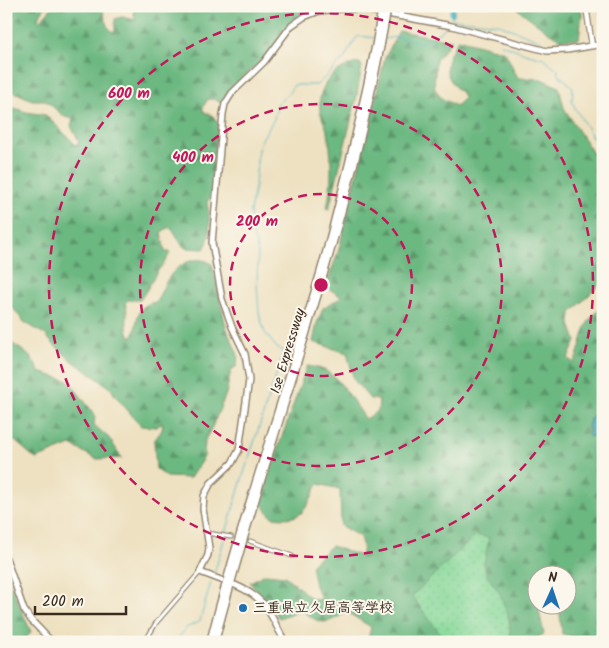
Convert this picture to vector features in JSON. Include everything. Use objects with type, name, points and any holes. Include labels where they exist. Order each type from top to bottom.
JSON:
[{"type":"highway","name":"Ise Expressway","points":[[215,642],[250,518],[331,252],[361,137],[378,43],[382,6]]},
{"type":"highway","name":"Ise Expressway","points":[[210,642],[245,516],[326,251],[388,6]]},
{"type":"main road","points":[[400,16],[402,6]]},
{"type":"main road","points":[[221,580],[200,572],[208,555],[209,548],[203,509],[205,494],[211,483],[232,463],[239,450],[249,380],[245,354],[232,327],[222,299],[212,243],[225,104],[235,89],[276,48],[291,26],[304,17],[319,11],[340,8],[371,8],[400,16],[452,26],[547,51],[561,51],[603,44]]},
{"type":"main road","points":[[6,558],[24,610],[52,642]]},
{"type":"main road","points":[[235,585],[263,602],[285,642]]},
{"type":"street","points":[[586,6],[592,46]]},
{"type":"street","points":[[600,7],[603,22]]},
{"type":"street","points":[[207,533],[231,537]]},
{"type":"street","points":[[250,542],[292,556]]},
{"type":"street","points":[[144,642],[156,623],[200,572]]},
{"type":"green space","points":[[6,6],[46,6],[37,19],[41,20],[53,6],[102,6],[107,26],[113,32],[115,30],[115,19],[122,17],[136,20],[133,6],[306,6],[308,11],[281,34],[269,54],[230,89],[220,103],[215,99],[208,99],[203,107],[203,111],[213,116],[219,125],[214,153],[212,197],[207,201],[209,238],[204,249],[185,248],[170,227],[161,232],[165,252],[170,252],[167,258],[140,300],[128,300],[125,303],[127,327],[130,337],[134,335],[137,318],[141,309],[156,302],[174,271],[189,261],[201,260],[212,264],[226,327],[238,355],[237,366],[231,370],[226,394],[205,440],[204,457],[190,478],[167,477],[156,469],[154,441],[162,430],[163,423],[156,427],[141,426],[111,388],[70,359],[46,335],[24,322],[13,308],[9,310],[10,319],[6,321],[6,105],[26,112],[46,115],[76,145],[79,141],[71,126],[73,119],[65,117],[45,100],[32,100],[17,93],[6,91]]},
{"type":"green space","points":[[518,6],[580,6],[582,14],[579,39],[560,39],[519,10]]},
{"type":"green space","points":[[399,31],[452,40],[436,60],[434,87],[441,98],[456,106],[465,97],[448,76],[447,63],[458,39],[505,52],[518,78],[541,79],[559,87],[564,108],[594,155],[603,162],[603,281],[571,313],[570,324],[576,341],[568,358],[574,363],[587,325],[596,313],[603,308],[603,410],[591,417],[588,426],[590,437],[598,433],[603,434],[603,629],[601,627],[588,640],[562,634],[560,616],[576,616],[576,566],[526,566],[526,616],[540,616],[544,634],[527,642],[364,642],[368,639],[371,627],[347,612],[324,622],[314,619],[301,610],[279,618],[250,582],[265,574],[285,576],[312,599],[322,600],[315,586],[311,565],[331,546],[361,556],[363,547],[360,537],[341,526],[340,489],[318,484],[302,512],[291,517],[272,517],[262,505],[264,488],[307,366],[321,369],[332,375],[343,386],[366,419],[378,411],[379,400],[370,399],[354,380],[347,353],[313,342],[317,323],[323,308],[342,297],[326,287],[339,249],[385,58]]},
{"type":"green space","points":[[360,63],[362,66],[356,100],[329,209],[327,208],[331,182],[330,148],[320,109],[320,100],[325,84],[330,77],[344,68]]},
{"type":"green space","points":[[6,340],[30,357],[39,372],[69,381],[95,415],[94,425],[109,438],[122,458],[96,459],[71,445],[36,459],[15,441],[6,441]]},
{"type":"green space","points":[[476,535],[489,538],[484,565],[487,575],[500,594],[509,617],[511,642],[446,642],[412,596]]},
{"type":"green space","points":[[6,574],[31,632],[23,642],[6,642]]},
{"type":"water","points":[[603,410],[603,434],[598,433],[589,437],[590,430],[588,426],[591,417]]},
{"type":"waterway","points":[[452,14],[453,6]]},
{"type":"waterway","points":[[451,19],[499,24],[541,41]]},
{"type":"waterway","points":[[384,39],[396,37],[424,43],[445,28]]},
{"type":"waterway","points":[[214,574],[241,482],[284,351],[277,348],[265,333],[259,313],[257,284],[258,253],[252,231],[250,211],[255,186],[258,150],[274,119],[278,103],[294,85],[317,85],[344,59],[356,38],[360,36],[375,38]]},
{"type":"waterway","points":[[501,44],[544,58],[558,70],[558,74],[573,87],[572,101],[593,138],[603,142]]},
{"type":"waterway","points":[[175,642],[186,628],[200,621],[211,582]]},
{"type":"place","name":"三重県立久居高等学校","points":[[243,608]]}]
